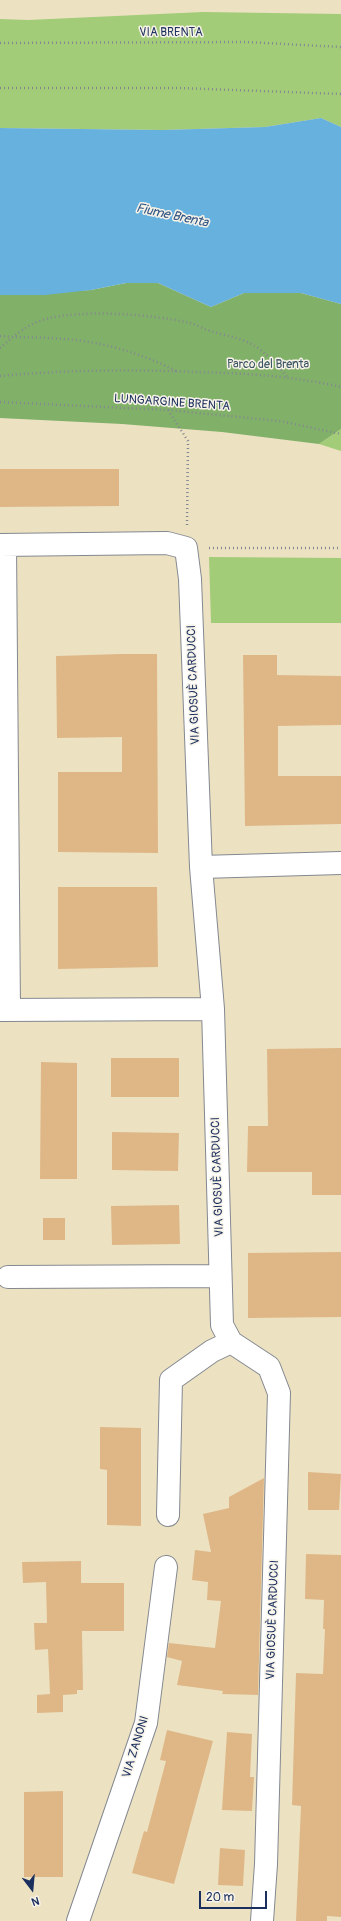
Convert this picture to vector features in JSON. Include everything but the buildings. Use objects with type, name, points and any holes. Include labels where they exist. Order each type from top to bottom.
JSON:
[{"type":"street","points":[[186,548],[167,543],[3,545],[5,1010],[213,1009]]},
{"type":"street","name":"VIA GIOSUÈ CARDUCCI","points":[[186,548],[190,579],[201,867],[213,1009],[222,1325],[231,1342],[269,1367],[279,1393],[266,1864],[262,1921]]},
{"type":"street","points":[[201,867],[341,863]]},
{"type":"street","points":[[8,1277],[220,1276]]},
{"type":"street","points":[[168,1515],[171,1380],[212,1351],[231,1342]]},
{"type":"street","name":"VIA ZANONI","points":[[78,1921],[146,1722],[166,1567]]},
{"type":"path","name":"VIA BRENTA","points":[[0,43],[246,42],[341,47]]},
{"type":"path","points":[[0,88],[180,88],[341,94]]},
{"type":"path","points":[[0,348],[24,328],[45,319],[71,314],[121,314],[148,316],[191,323],[254,345],[281,370],[288,379]]},
{"type":"path","points":[[0,336],[65,339],[111,346],[155,360],[177,371]]},
{"type":"path","points":[[0,376],[75,371],[177,371],[238,373],[288,379],[341,388]]},
{"type":"path","name":"LUNGARGINE BRENTA","points":[[0,402],[168,410],[280,421],[341,434]]},
{"type":"path","points":[[168,410],[188,441],[186,548],[341,548]]},
{"type":"green space","points":[[203,12],[341,14],[341,127],[321,118],[265,127],[162,130],[0,128],[0,19],[28,20]]},
{"type":"green space","name":"Parco del Brenta","points":[[126,283],[158,283],[211,307],[244,293],[301,293],[341,304],[341,429],[319,444],[222,432],[122,424],[0,418],[0,295],[91,290]]},
{"type":"green space","points":[[341,429],[341,451],[319,444]]},
{"type":"green space","points":[[209,557],[341,558],[341,623],[211,623]]},
{"type":"water","name":"Fiume Brenta","points":[[321,118],[341,127],[341,304],[301,293],[244,293],[211,307],[158,283],[126,283],[91,290],[45,295],[0,295],[0,128],[162,130],[265,127]]}]
